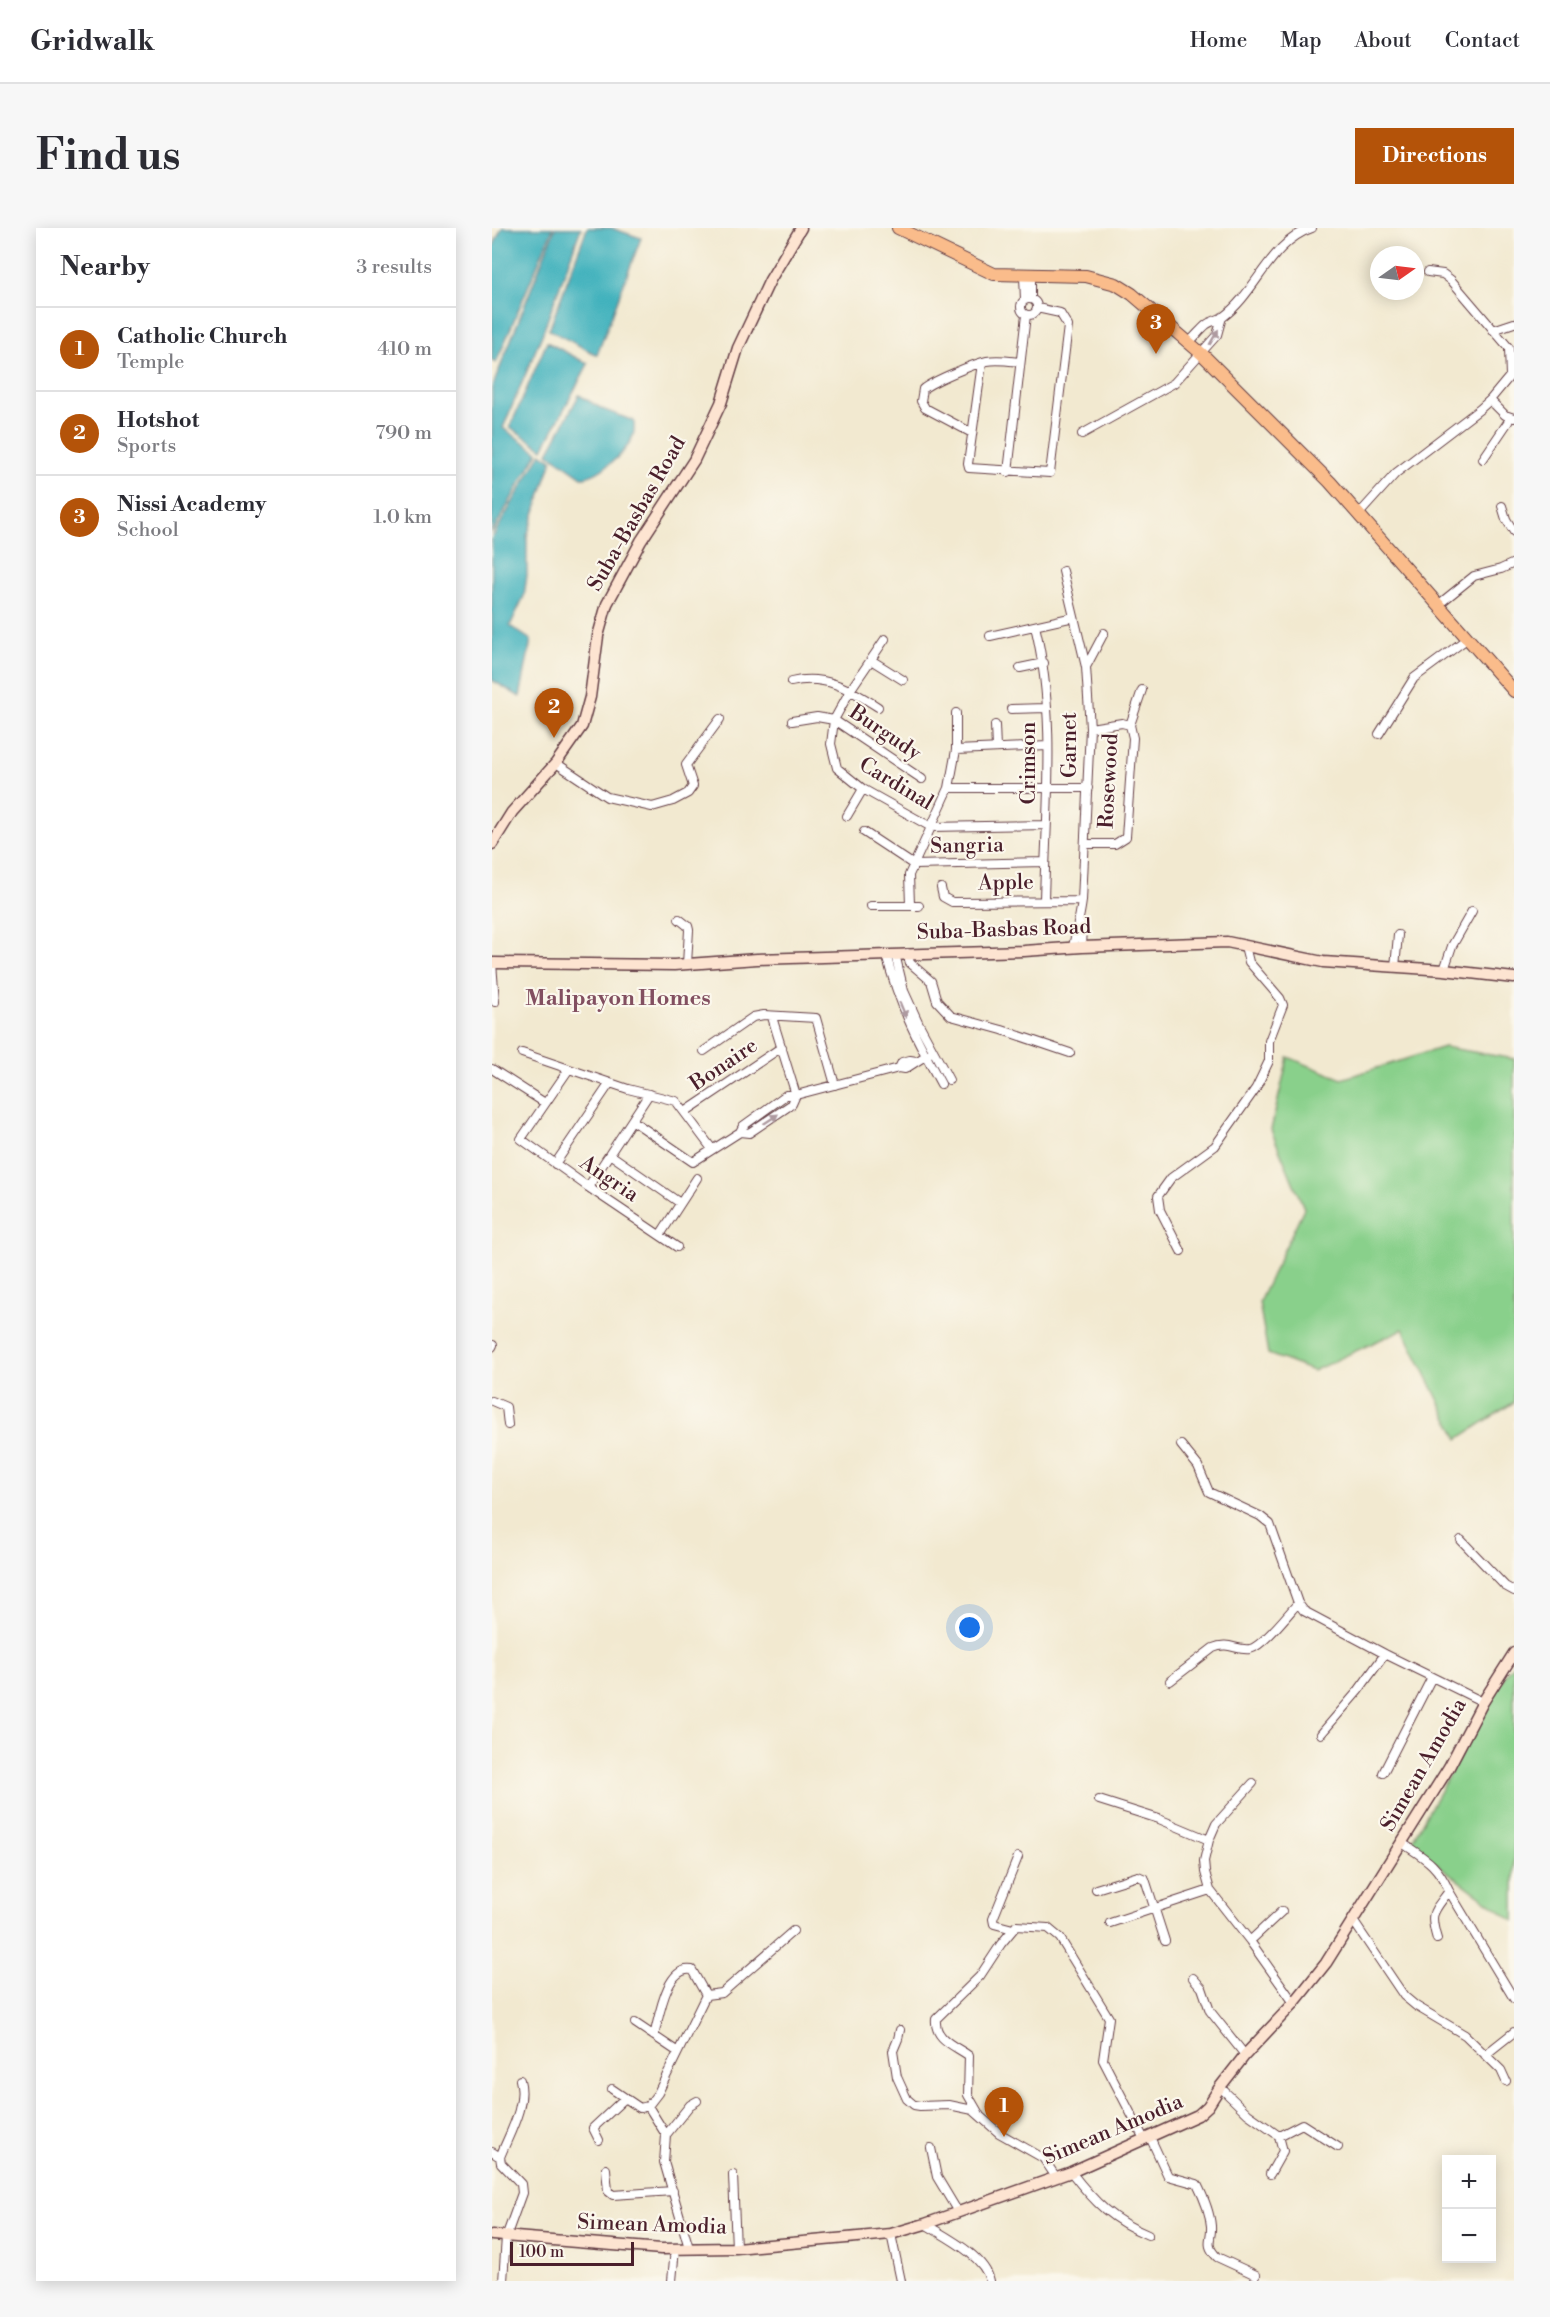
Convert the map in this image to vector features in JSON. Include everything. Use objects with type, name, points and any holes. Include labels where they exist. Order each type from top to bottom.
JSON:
[{"type":"main road","points":[[898,228],[987,272],[1028,276],[1086,276],[1116,284],[1132,294],[1202,354],[1359,513],[1514,691]]},
{"type":"street","name":"Suba-Basbas Road","points":[[492,844],[512,812],[556,763],[582,726],[593,678],[598,636],[607,604],[641,541],[694,460],[721,403],[738,348],[770,280],[801,228]]},
{"type":"street","points":[[1189,342],[1207,324],[1222,317],[1242,297],[1288,239],[1312,228]]},
{"type":"street","points":[[1359,513],[1396,472],[1490,400],[1512,376],[1509,348],[1451,280],[1443,274],[1428,272]]},
{"type":"street","points":[[1008,472],[1026,315],[1021,308],[1028,300],[1028,276]]},
{"type":"street","points":[[1026,315],[1033,315],[1037,308],[1035,302],[1028,300]]},
{"type":"street","points":[[982,363],[969,468],[1048,474],[1052,471],[1068,326],[1060,313],[1037,308]]},
{"type":"street","points":[[1082,434],[1174,383],[1217,335],[1222,317]]},
{"type":"street","points":[[1493,330],[1514,323]]},
{"type":"street","points":[[972,433],[925,408],[920,395],[922,389],[982,363],[993,360],[1020,362]]},
{"type":"street","points":[[1483,459],[1511,421],[1490,400]]},
{"type":"street","points":[[1502,506],[1506,519],[1514,532]]},
{"type":"street","points":[[1438,605],[1474,576],[1514,563]]},
{"type":"street","name":"Garnet","points":[[1063,571],[1086,668],[1090,728],[1082,901],[1080,922],[1076,927],[1078,947]]},
{"type":"street","points":[[990,636],[1074,617]]},
{"type":"street","name":"Crimson","points":[[1035,626],[1044,663],[1047,708],[1048,787],[1044,901]]},
{"type":"street","points":[[1086,668],[1104,633]]},
{"type":"street","points":[[1378,734],[1414,678],[1468,638]]},
{"type":"street","name":"Cardinal","points":[[885,639],[851,689],[834,720],[831,744],[837,768],[863,789],[931,826],[1046,825]]},
{"type":"street","points":[[872,660],[903,680]]},
{"type":"street","points":[[1020,668],[1044,663]]},
{"type":"street","points":[[791,682],[820,680],[851,689],[878,707]]},
{"type":"street","points":[[1130,725],[1142,690]]},
{"type":"street","points":[[1011,709],[1047,708]]},
{"type":"street","points":[[871,906],[915,906],[909,875],[949,788],[956,750],[956,713]]},
{"type":"street","name":"Burgudy","points":[[792,721],[817,717],[834,720],[922,779]]},
{"type":"street","points":[[556,763],[607,797],[652,807],[661,806],[688,793],[693,786],[686,765],[720,719]]},
{"type":"street","name":"Rosewood","points":[[1086,844],[1114,844],[1126,837],[1133,738],[1130,725],[1122,723],[1090,728]]},
{"type":"street","points":[[995,725],[996,748]]},
{"type":"street","points":[[956,750],[1048,746]]},
{"type":"street","points":[[949,788],[1088,788]]},
{"type":"street","points":[[847,816],[863,789]]},
{"type":"street","name":"Sangria","points":[[864,832],[914,865],[1045,862]]},
{"type":"street","name":"Apple","points":[[941,888],[944,897],[952,902],[1082,901]]},
{"type":"street","points":[[1444,969],[1452,946],[1472,911]]},
{"type":"street","points":[[679,919],[688,926],[689,930],[687,964]]},
{"type":"street","points":[[1395,966],[1398,935]]},
{"type":"street","name":"Suba-Basbas Road","points":[[492,963],[687,964],[757,959],[1227,942],[1323,962],[1444,969],[1514,978]]},
{"type":"street","points":[[1181,1251],[1160,1210],[1158,1196],[1170,1178],[1215,1146],[1256,1088],[1269,1061],[1269,1041],[1283,1005],[1249,962],[1245,946]]},
{"type":"street","points":[[907,953],[910,963],[931,981],[937,1000],[951,1016],[1070,1053]]},
{"type":"street","points":[[890,954],[896,993],[945,1082]]},
{"type":"street","points":[[492,963],[495,1002]]},
{"type":"street","points":[[704,1052],[753,1017],[764,1015],[816,1018],[835,1085]]},
{"type":"street","points":[[772,1017],[796,1095]]},
{"type":"street","name":"Bonaire","points":[[686,1112],[782,1047]]},
{"type":"street","points":[[522,1053],[610,1083],[676,1101],[712,1149]]},
{"type":"street","points":[[633,1121],[693,1162],[740,1132],[743,1126],[786,1095],[796,1095],[899,1068],[902,1062],[916,1061],[929,1054]]},
{"type":"street","points":[[492,1069],[545,1102],[569,1069]]},
{"type":"street","points":[[555,1164],[610,1083]]},
{"type":"street","points":[[588,1187],[649,1094]]},
{"type":"street","name":"Angria","points":[[545,1102],[521,1139],[677,1247]]},
{"type":"street","points":[[611,1155],[680,1203]]},
{"type":"street","points":[[660,1235],[697,1178]]},
{"type":"street","points":[[492,1401],[506,1407],[508,1425]]},
{"type":"street","points":[[1180,1445],[1198,1466],[1209,1492],[1260,1516],[1270,1524],[1298,1603],[1304,1611],[1483,1702]]},
{"type":"street","points":[[1461,1540],[1505,1586],[1514,1592]]},
{"type":"street","points":[[1170,1681],[1221,1644],[1248,1649],[1257,1646],[1298,1603]]},
{"type":"street","name":"Simean Amodia","points":[[492,2235],[661,2249],[736,2248],[891,2234],[926,2224],[1071,2172],[1198,2115],[1208,2106],[1245,2055],[1294,2003],[1326,1963],[1354,1922],[1449,1767],[1483,1702],[1514,1653]]},
{"type":"street","points":[[1321,1734],[1358,1691],[1385,1654]]},
{"type":"street","points":[[1383,1773],[1432,1677]]},
{"type":"street","points":[[1253,1783],[1216,1824],[1209,1840],[1204,1866],[1210,1890],[1294,2003]]},
{"type":"street","points":[[1098,1800],[1156,1818],[1209,1840]]},
{"type":"street","points":[[1402,1843],[1431,1862],[1441,1874],[1514,1999]]},
{"type":"street","points":[[1013,1929],[994,1924],[993,1919],[1018,1857]]},
{"type":"street","points":[[1096,1889],[1138,1876],[1147,1883],[1165,1941]]},
{"type":"street","points":[[1110,1923],[1210,1890]]},
{"type":"street","points":[[1437,1939],[1432,1914],[1449,1891]]},
{"type":"street","points":[[1250,1941],[1282,1911]]},
{"type":"street","points":[[1354,1922],[1404,1996],[1416,2006],[1465,2034],[1501,2070],[1506,2081]]},
{"type":"street","points":[[979,2114],[968,2095],[969,2056],[943,2039],[937,2030],[935,2021],[980,1976],[1013,1929],[1019,1925],[1048,1928],[1060,1938],[1109,2018],[1103,2060],[1168,2176],[1197,2184],[1212,2228],[1208,2239],[1212,2252],[1217,2257],[1256,2275]]},
{"type":"street","points":[[706,1995],[722,1993],[793,1931]]},
{"type":"street","points":[[654,2036],[668,1985],[673,1977],[681,1971],[692,1970],[706,1995]]},
{"type":"street","points":[[1193,1978],[1202,1988],[1210,2011],[1245,2055]]},
{"type":"street","points":[[612,2089],[640,2108],[644,2109],[648,2106],[657,2093],[706,1995]]},
{"type":"street","points":[[635,2023],[678,2052]]},
{"type":"street","points":[[900,2031],[893,2051],[897,2077],[907,2099],[920,2106],[969,2108],[999,2133],[1043,2158],[1056,2177]]},
{"type":"street","points":[[1485,2055],[1514,2032]]},
{"type":"street","points":[[503,2281],[506,2237],[522,2193],[520,2184],[501,2163],[500,2157],[521,2102],[523,2092],[520,2080]]},
{"type":"street","points":[[1220,2087],[1248,2114],[1279,2136],[1283,2151],[1270,2174]]},
{"type":"street","points":[[598,2140],[593,2128],[625,2098]]},
{"type":"street","points":[[689,2248],[664,2162],[666,2135],[690,2105],[697,2101]]},
{"type":"street","points":[[648,2106],[666,2135]]},
{"type":"street","points":[[1279,2136],[1302,2124],[1338,2146]]},
{"type":"street","points":[[931,2148],[936,2175],[958,2212]]},
{"type":"street","points":[[492,2152],[500,2157]]},
{"type":"street","points":[[606,2169],[608,2191],[613,2195],[673,2192]]},
{"type":"street","points":[[1071,2172],[1093,2200],[1109,2215],[1148,2235]]},
{"type":"street","points":[[733,2175],[736,2248]]},
{"type":"street","points":[[926,2224],[961,2246],[986,2269],[990,2281]]},
{"type":"street","points":[[891,2234],[901,2281]]},
{"type":"street","points":[[672,2281],[675,2248]]},
{"type":"green space","points":[[1444,1047],[1514,1059],[1514,1402],[1458,1439],[1403,1329],[1313,1371],[1268,1354],[1259,1302],[1304,1208],[1271,1130],[1288,1057],[1342,1079]]},
{"type":"green space","points":[[1514,1664],[1514,1921],[1410,1844],[1507,1672]]},
{"type":"water","points":[[502,228],[553,228],[496,363],[492,361],[492,249]]},
{"type":"water","points":[[555,228],[581,228],[542,335],[503,428],[538,452],[492,533],[492,388]]},
{"type":"water","points":[[587,228],[611,228],[641,238],[597,355],[549,330]]},
{"type":"water","points":[[547,342],[588,364],[543,449],[510,427]]},
{"type":"water","points":[[579,395],[602,409],[634,421],[634,433],[626,448],[604,468],[582,477],[548,453]]},
{"type":"water","points":[[541,453],[552,460],[527,536],[527,575],[524,596],[510,626],[531,640],[520,697],[492,680],[492,538]]},
{"type":"place","name":"Nissi Academy","points":[[1156,354]]},
{"type":"place","name":"Hotshot","points":[[554,738]]},
{"type":"place","name":"Catholic Church","points":[[1004,2137]]},
{"type":"district","name":"Malipayon Homes","points":[[618,998]]}]
